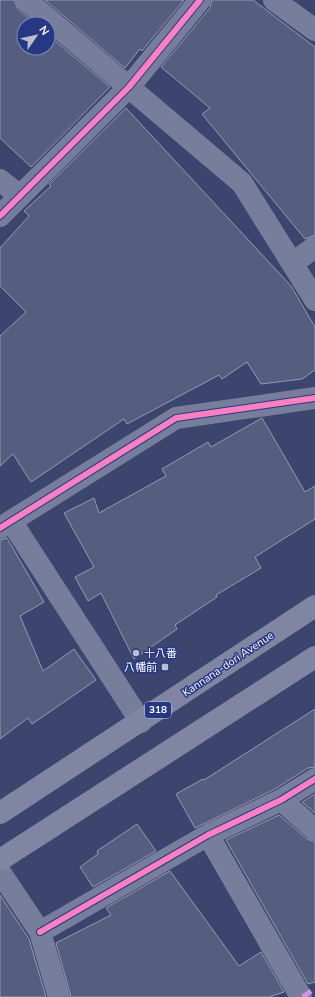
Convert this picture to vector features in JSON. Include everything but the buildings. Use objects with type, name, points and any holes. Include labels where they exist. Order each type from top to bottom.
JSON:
[{"type":"main road","name":"Kannana-dori Avenue","points":[[0,813],[141,722],[315,606]]},
{"type":"main road","points":[[0,860],[315,656]]},
{"type":"street","points":[[26,0],[242,183],[315,300]]},
{"type":"street","points":[[0,216],[129,87],[200,0]]},
{"type":"street","points":[[274,0],[315,30]]},
{"type":"street","points":[[0,180],[20,196]]},
{"type":"street","points":[[293,263],[315,247]]},
{"type":"street","points":[[141,722],[6,525],[176,418],[315,398]]},
{"type":"street","points":[[40,932],[208,835],[281,800],[315,779]]},
{"type":"street","points":[[281,800],[315,830]]},
{"type":"street","points":[[208,835],[300,997]]},
{"type":"street","points":[[0,872],[40,932],[60,997]]},
{"type":"marked path","points":[[303,997],[315,988]]},
{"type":"cycle path","points":[[0,216],[129,87],[200,0]]},
{"type":"cycle path","points":[[0,528],[176,418],[315,398]]},
{"type":"cycle path","points":[[40,932],[208,835],[281,800],[315,779]]},
{"type":"place","name":"十八番","points":[[136,653]]},
{"type":"place","name":"八幡前","points":[[165,667]]}]
